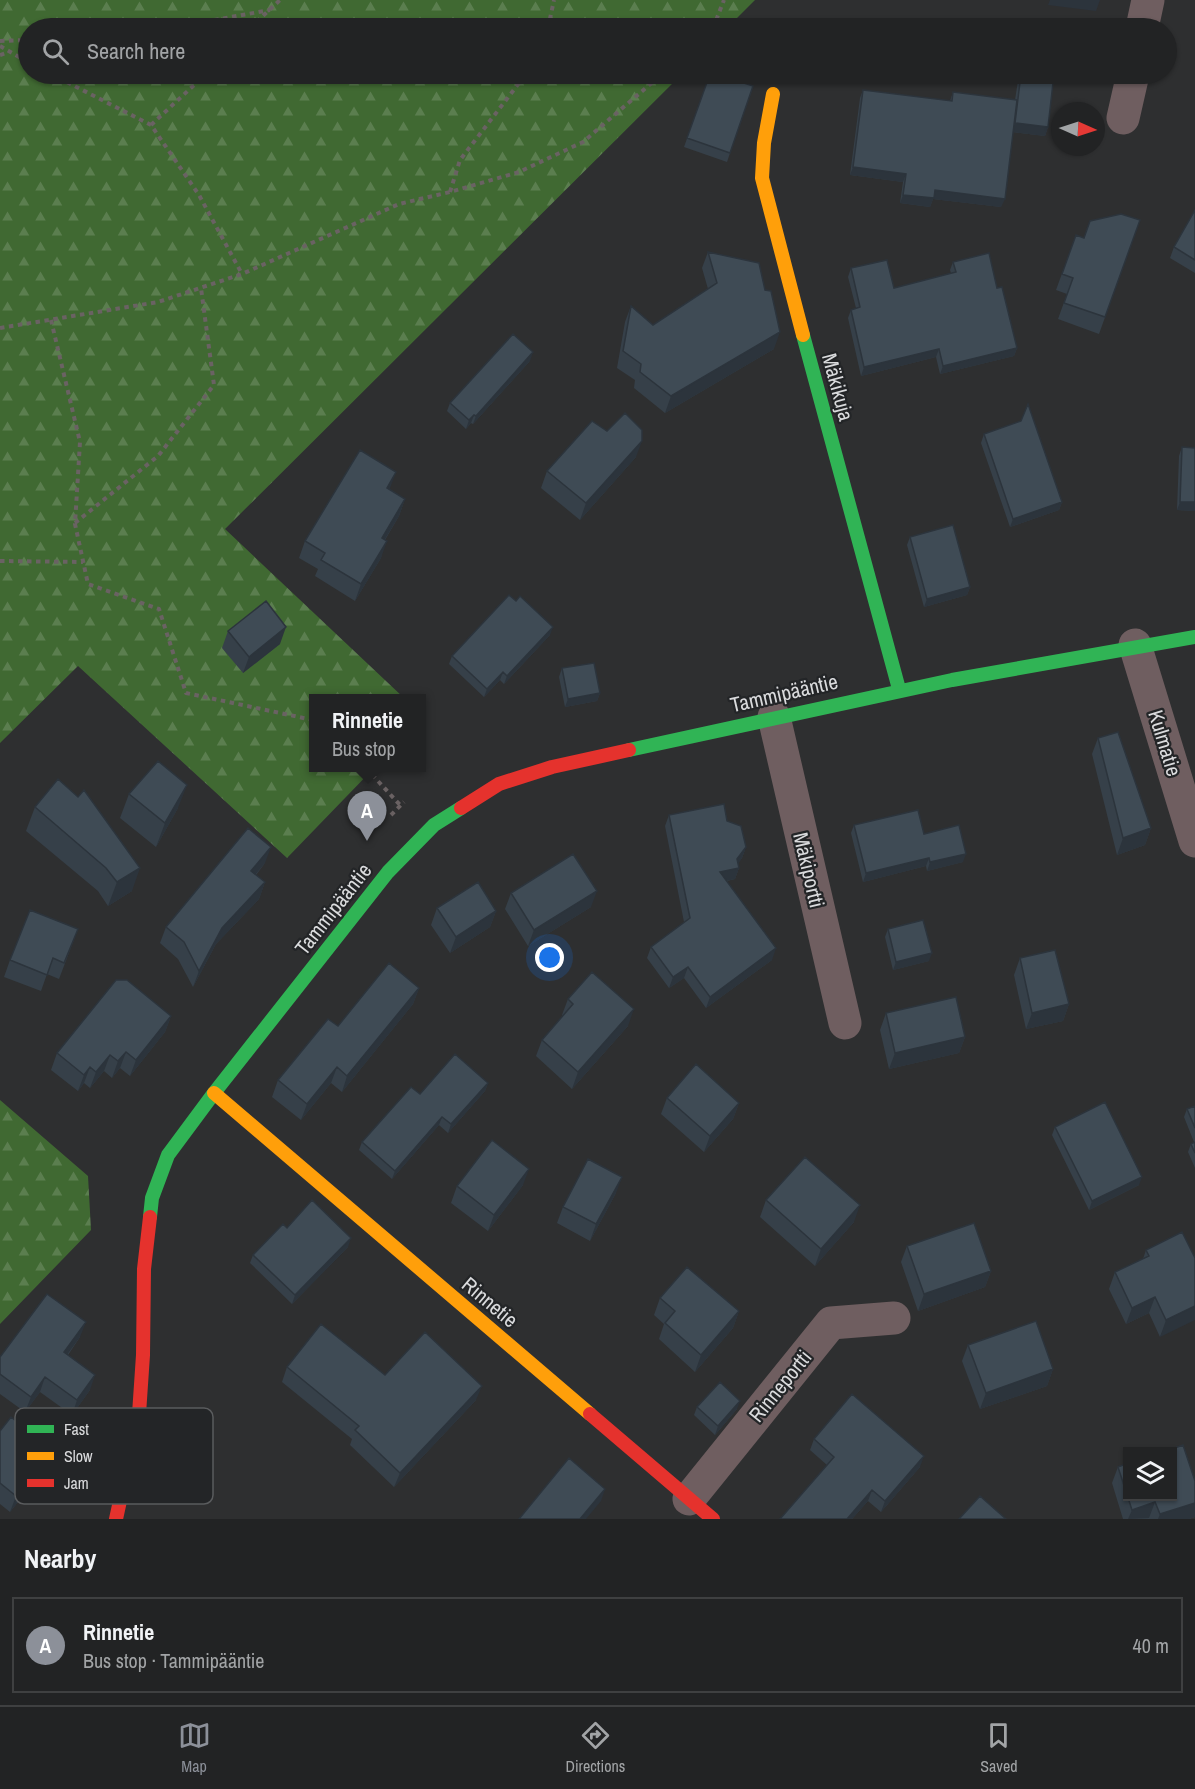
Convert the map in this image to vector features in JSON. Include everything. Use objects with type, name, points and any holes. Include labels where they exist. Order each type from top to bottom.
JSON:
[{"type":"street","points":[[1144,18],[1148,0]]},
{"type":"street","points":[[1123,118],[1131,84]]},
{"type":"street","name":"Mäkikuja","points":[[773,94],[764,143],[762,178],[772,225],[899,689]]},
{"type":"street","name":"Tammipääntie","points":[[139,1408],[143,1355],[144,1269],[152,1198],[168,1155],[388,872],[434,825],[499,784],[552,767],[899,689],[1135,645],[1195,637]]},
{"type":"street","name":"Kulmatie","points":[[1135,645],[1195,841]]},
{"type":"street","name":"Mäkiportti","points":[[774,717],[845,1023]]},
{"type":"street","name":"Rinnetie","points":[[214,1093],[701,1509]]},
{"type":"street","name":"Rinneportti","points":[[701,1509],[831,1323],[894,1318]]},
{"type":"street","name":"Tammipääntie","points":[[116,1519],[119,1504]]},
{"type":"path","points":[[261,18],[280,0]]},
{"type":"path","points":[[550,18],[554,0]]},
{"type":"path","points":[[717,18],[724,0]]},
{"type":"path","points":[[226,18],[270,10]]},
{"type":"path","points":[[0,41],[18,40]]},
{"type":"path","points":[[0,46],[18,57]]},
{"type":"path","points":[[0,55],[9,52]]},
{"type":"path","points":[[71,84],[151,125],[199,195],[242,274]]},
{"type":"path","points":[[151,125],[195,84]]},
{"type":"path","points":[[450,192],[460,160],[518,84]]},
{"type":"path","points":[[0,328],[159,302],[242,274],[399,204],[519,172],[584,142],[651,84]]},
{"type":"path","points":[[75,524],[158,456],[214,385],[201,288]]},
{"type":"path","points":[[51,320],[80,442],[75,524],[88,584],[159,609],[186,693],[309,719]]},
{"type":"path","points":[[0,561],[83,562]]},
{"type":"path","points":[[370,772],[400,805]]},
{"type":"path","points":[[387,819],[408,799]]},
{"type":"green space","points":[[0,0],[755,0],[737,18],[18,18],[18,84],[672,84],[225,529],[400,694],[309,694],[309,772],[370,772],[287,858],[78,666],[0,743]]},
{"type":"green space","points":[[0,1100],[88,1176],[91,1230],[0,1324]]},
{"type":"building","points":[[706,84],[753,86],[730,153],[687,138]]},
{"type":"building","points":[[1020,84],[1053,84],[1048,127],[1015,123]]},
{"type":"building","points":[[863,90],[952,101],[953,92],[1017,100],[1005,199],[935,190],[934,198],[903,195],[906,174],[853,167]]},
{"type":"building","points":[[1195,210],[1195,260],[1174,247]]},
{"type":"building","points":[[1121,214],[1140,220],[1105,317],[1064,303],[1073,278],[1062,274],[1076,235],[1084,238],[1090,221]]},
{"type":"building","points":[[708,252],[759,263],[765,290],[771,291],[780,332],[671,396],[640,372],[641,364],[623,351],[631,306],[653,325],[717,283]]},
{"type":"building","points":[[989,253],[997,288],[1002,287],[1017,348],[943,366],[939,349],[864,367],[851,310],[860,307],[851,268],[887,260],[894,288],[956,272],[953,262]]},
{"type":"building","points":[[513,334],[533,352],[476,416],[474,415],[469,420],[450,403]]},
{"type":"building","points":[[1028,404],[1062,502],[1013,519],[984,434],[1021,421]]},
{"type":"building","points":[[625,413],[642,430],[642,441],[586,503],[547,471],[592,421],[607,431]]},
{"type":"building","points":[[1182,447],[1195,448],[1195,502],[1180,502]]},
{"type":"building","points":[[360,450],[396,472],[387,488],[405,499],[382,538],[387,541],[361,584],[321,560],[325,553],[305,541]]},
{"type":"building","points":[[953,525],[970,587],[927,599],[910,537]]},
{"type":"building","points":[[509,595],[516,601],[520,596],[553,627],[507,676],[503,672],[487,689],[452,656]]},
{"type":"building","points":[[266,601],[286,627],[249,657],[228,631]]},
{"type":"building","points":[[594,663],[600,693],[568,699],[562,668]]},
{"type":"building","points":[[1118,732],[1151,828],[1123,838],[1098,738]]},
{"type":"building","points":[[158,761],[187,785],[165,823],[129,794]]},
{"type":"building","points":[[58,779],[78,797],[84,790],[140,868],[117,882],[106,868],[35,807]]},
{"type":"building","points":[[724,804],[727,821],[741,826],[746,847],[737,859],[739,868],[720,872],[776,948],[710,997],[688,967],[673,977],[651,947],[690,918],[669,815]]},
{"type":"building","points":[[918,810],[924,834],[959,825],[966,854],[930,862],[929,858],[866,873],[854,825]]},
{"type":"building","points":[[248,828],[271,847],[251,871],[265,882],[222,928],[199,971],[184,942],[166,927]]},
{"type":"building","points":[[573,854],[597,891],[534,930],[511,893]]},
{"type":"building","points":[[478,882],[496,911],[456,937],[437,908]]},
{"type":"building","points":[[30,910],[78,929],[64,963],[53,958],[47,975],[10,960]]},
{"type":"building","points":[[923,920],[932,953],[896,962],[888,929]]},
{"type":"building","points":[[1055,950],[1069,1004],[1032,1013],[1020,958]]},
{"type":"building","points":[[389,963],[419,988],[347,1076],[337,1067],[307,1104],[278,1080],[328,1019],[338,1026]]},
{"type":"building","points":[[592,972],[634,1009],[578,1072],[542,1040],[573,1004],[568,999]]},
{"type":"building","points":[[116,980],[127,980],[171,1016],[136,1060],[126,1052],[118,1061],[110,1055],[96,1072],[90,1067],[84,1075],[57,1053]]},
{"type":"building","points":[[956,997],[965,1037],[895,1053],[886,1013]]},
{"type":"building","points":[[455,1054],[488,1083],[451,1124],[442,1117],[395,1171],[362,1142],[411,1087],[420,1094]]},
{"type":"building","points":[[696,1064],[739,1103],[710,1136],[667,1098]]},
{"type":"building","points":[[1105,1102],[1142,1177],[1092,1201],[1055,1127]]},
{"type":"building","points":[[1195,1106],[1195,1128],[1187,1109]]},
{"type":"building","points":[[492,1140],[529,1169],[494,1215],[457,1186]]},
{"type":"building","points":[[805,1157],[860,1205],[821,1249],[766,1200]]},
{"type":"building","points":[[588,1159],[622,1177],[596,1224],[563,1207]]},
{"type":"building","points":[[312,1200],[351,1238],[295,1295],[253,1255],[283,1224],[287,1228]]},
{"type":"building","points":[[974,1223],[991,1271],[924,1294],[907,1246]]},
{"type":"building","points":[[1182,1232],[1195,1258],[1195,1306],[1166,1320],[1155,1297],[1132,1308],[1115,1272],[1149,1256],[1146,1250]]},
{"type":"building","points":[[687,1267],[739,1311],[701,1355],[665,1323],[675,1311],[660,1298]]},
{"type":"building","points":[[47,1294],[86,1322],[64,1352],[95,1375],[77,1400],[45,1377],[31,1397],[0,1374],[0,1357]]},
{"type":"building","points":[[1036,1321],[1053,1369],[986,1393],[968,1345]]},
{"type":"building","points":[[321,1324],[385,1375],[425,1332],[482,1386],[400,1473],[355,1430],[359,1426],[287,1367]]},
{"type":"building","points":[[720,1382],[740,1401],[718,1426],[697,1407]]},
{"type":"building","points":[[852,1394],[924,1456],[885,1501],[872,1490],[847,1519],[780,1519],[834,1457],[814,1439]]},
{"type":"building","points":[[11,1417],[15,1420],[15,1495],[0,1483],[0,1431]]},
{"type":"building","points":[[1183,1445],[1195,1481],[1195,1503],[1160,1514],[1155,1502],[1132,1510],[1129,1501],[1177,1501],[1177,1447]]},
{"type":"building","points":[[569,1458],[605,1489],[580,1519],[519,1519]]},
{"type":"building","points":[[1123,1465],[1123,1482],[1118,1467]]},
{"type":"building","points":[[980,1496],[1006,1519],[959,1519]]},
{"type":"traffic: fast","points":[[803,335],[899,689]]},
{"type":"traffic: fast","points":[[629,750],[952,680],[1195,637]]},
{"type":"traffic: fast","points":[[150,1217],[152,1198],[168,1155],[214,1093],[388,872],[434,825],[461,808]]},
{"type":"traffic: slow","points":[[773,94],[764,143],[762,178],[803,335]]},
{"type":"traffic: slow","points":[[214,1093],[590,1414]]},
{"type":"traffic: jam","points":[[461,808],[499,784],[552,767],[629,750]]},
{"type":"traffic: jam","points":[[139,1408],[143,1355],[144,1269],[150,1217]]},
{"type":"traffic: jam","points":[[590,1414],[713,1519]]},
{"type":"traffic: jam","points":[[116,1519],[119,1504]]},
{"type":"place","name":"Rinnetie","points":[[367,841]]}]
